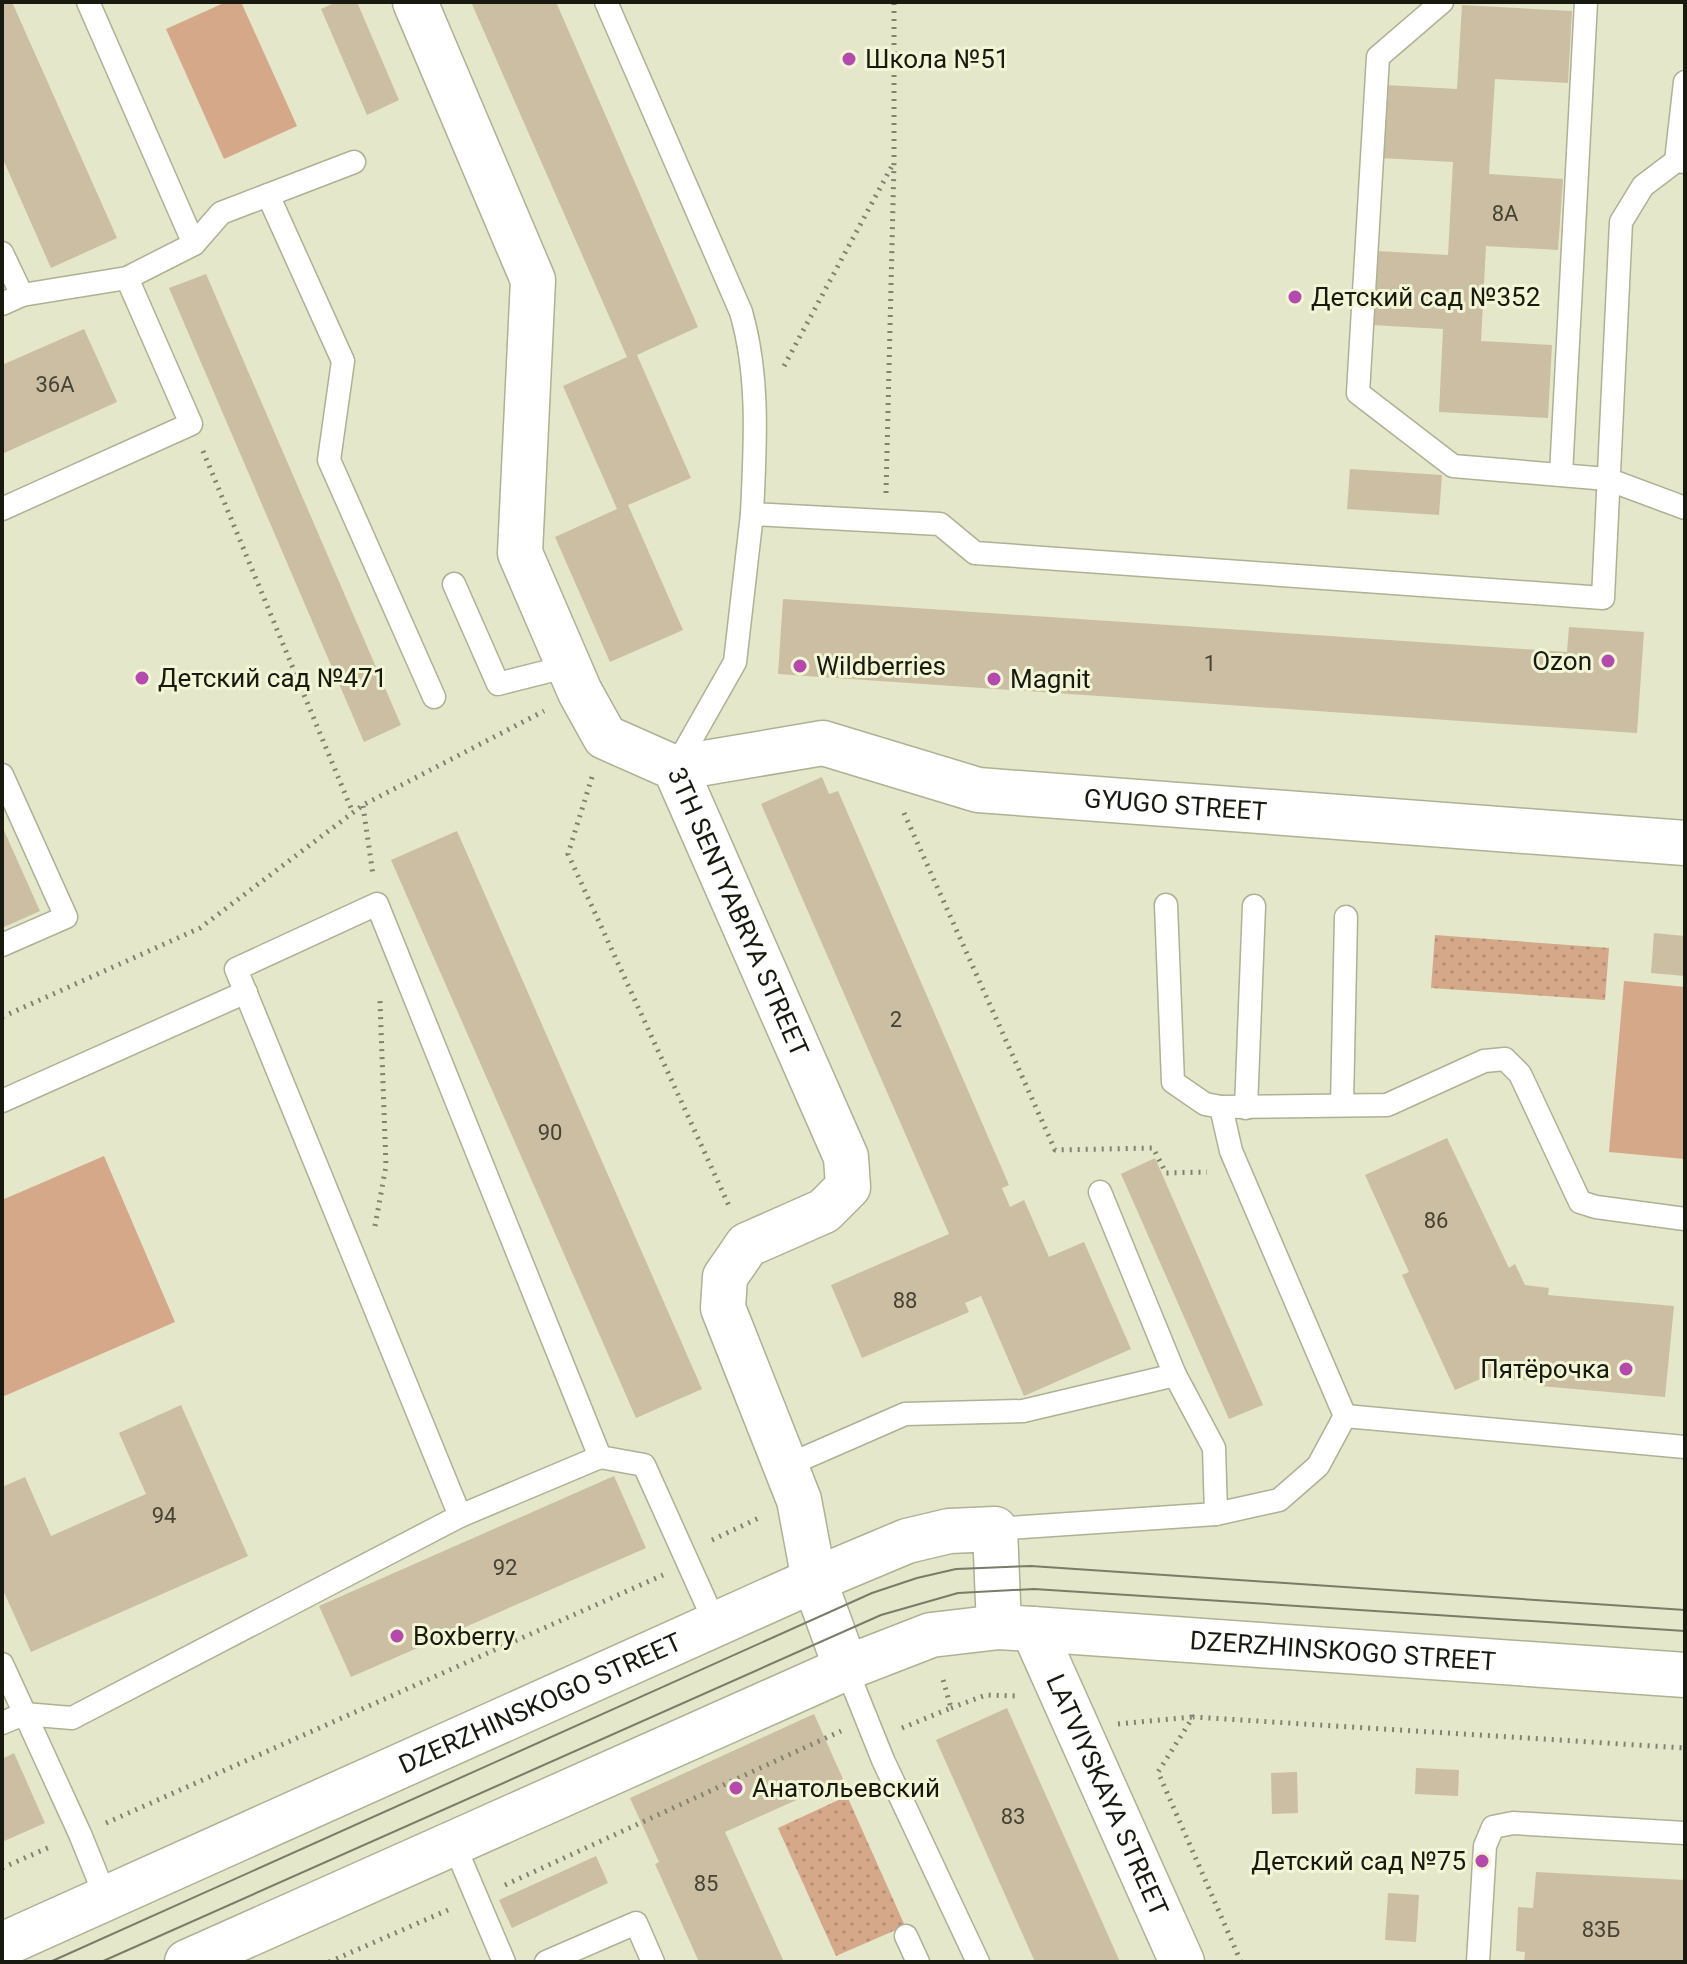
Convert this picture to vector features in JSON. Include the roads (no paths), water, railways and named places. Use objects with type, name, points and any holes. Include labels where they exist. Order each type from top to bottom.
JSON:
[{"type":"street","points":[[415,2],[533,280],[520,553],[574,679]]},
{"type":"street","name":"3TH SENTYABRYA STREET","points":[[574,679],[605,737],[675,768],[846,1157],[848,1187],[824,1211],[747,1245],[725,1277],[723,1308],[793,1483]]},
{"type":"street","name":"GYUGO STREET","points":[[675,768],[823,743],[978,790],[1685,843]]},
{"type":"street","points":[[793,1483],[814,1580],[846,1668]]},
{"type":"street","points":[[995,1529],[1016,1628]]},
{"type":"street","name":"DZERZHINSKOGO STREET","points":[[2,1945],[907,1541],[949,1531],[995,1529]]},
{"type":"street","name":"DZERZHINSKOGO STREET","points":[[187,1962],[846,1668],[931,1635],[1016,1628],[1685,1675]]},
{"type":"street","name":"LATVIYSKAYA STREET","points":[[1016,1628],[1182,1962]]},
{"type":"lane","points":[[88,2],[194,244]]},
{"type":"lane","points":[[606,2],[741,312],[751,347],[756,419],[752,514],[735,662],[675,768]]},
{"type":"lane","points":[[1442,2],[1378,57],[1358,393],[1453,466],[1607,479],[1685,508]]},
{"type":"lane","points":[[1561,474],[1586,2]]},
{"type":"lane","points":[[752,514],[940,524],[975,553],[1603,598],[1621,222],[1643,186],[1681,162],[1685,82]]},
{"type":"lane","points":[[2,253],[12,300],[127,278],[194,244],[221,213],[354,162]]},
{"type":"lane","points":[[268,195],[343,361],[329,460],[434,697]]},
{"type":"lane","points":[[2,509],[191,424],[127,278]]},
{"type":"lane","points":[[454,584],[498,684],[574,679]]},
{"type":"lane","points":[[2,775],[66,917],[2,945]]},
{"type":"lane","points":[[460,1516],[236,969],[377,904],[600,1457]]},
{"type":"lane","points":[[1166,905],[1173,1082],[1205,1104],[1246,1108],[1387,1105],[1484,1061],[1505,1059],[1520,1074],[1580,1202],[1685,1219]]},
{"type":"lane","points":[[1246,1108],[1254,906]]},
{"type":"lane","points":[[1342,1105],[1346,917]]},
{"type":"lane","points":[[2,1101],[246,992]]},
{"type":"lane","points":[[1221,1107],[1231,1151],[1345,1416]]},
{"type":"lane","points":[[1100,1192],[1175,1375],[1214,1448],[1216,1514]]},
{"type":"lane","points":[[793,1483],[905,1414],[1023,1411],[1175,1375]]},
{"type":"lane","points":[[1345,1416],[1685,1447]]},
{"type":"lane","points":[[995,1529],[1216,1514],[1279,1500],[1318,1466],[1345,1416]]},
{"type":"lane","points":[[2,1723],[24,1714],[72,1718],[460,1516],[600,1457],[644,1465],[716,1625]]},
{"type":"lane","points":[[2,1664],[106,1898]]},
{"type":"lane","points":[[846,1668],[883,1760],[978,1962]]},
{"type":"lane","points":[[1478,1962],[1485,1846],[1493,1827],[1513,1823],[1685,1833]]},
{"type":"lane","points":[[453,1842],[504,1962]]},
{"type":"lane","points":[[546,1962],[636,1923],[653,1962]]},
{"type":"lane","points":[[906,1936],[918,1962]]},
{"type":"tram line","points":[[50,1962],[872,1593],[956,1569],[1031,1566],[1685,1610]]},
{"type":"tram line","points":[[101,1962],[881,1615],[958,1593],[1034,1589],[1685,1631]]},
{"type":"place","name":"Школа №51","points":[[849,59]]},
{"type":"place","name":"Детский сад №352","points":[[1295,297]]},
{"type":"place","name":"Ozon","points":[[1608,661]]},
{"type":"place","name":"Wildberries","points":[[800,666]]},
{"type":"place","name":"Детский сад №471","points":[[142,678]]},
{"type":"place","name":"Magnit","points":[[994,679]]},
{"type":"place","name":"Пятёрочка","points":[[1626,1369]]},
{"type":"place","name":"Boxberry","points":[[397,1636]]},
{"type":"place","name":"Анатольевский","points":[[736,1788]]},
{"type":"place","name":"Детский сад №75","points":[[1482,1861]]}]
